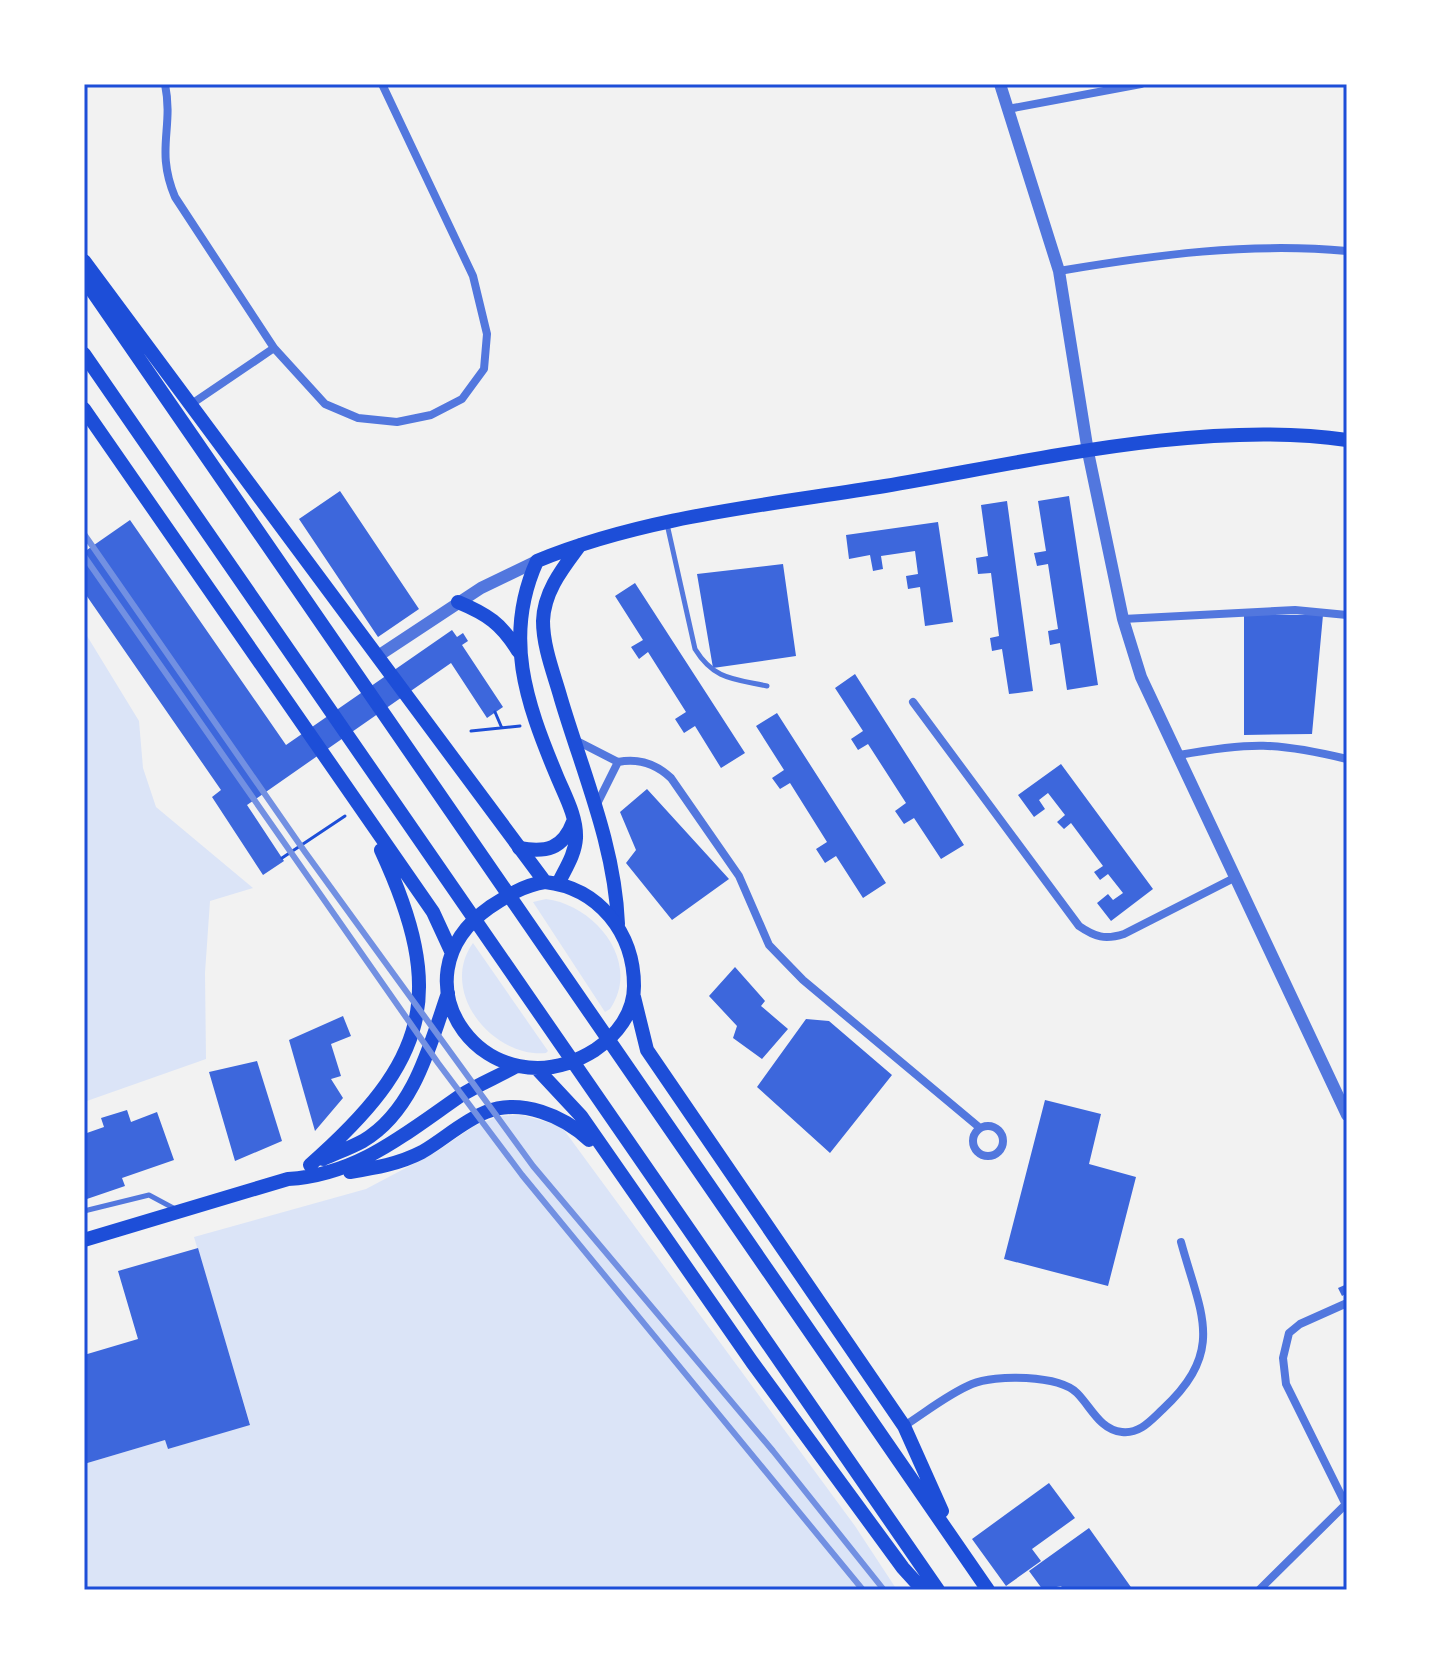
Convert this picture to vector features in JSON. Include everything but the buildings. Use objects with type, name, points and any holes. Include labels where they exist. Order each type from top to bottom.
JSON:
[{"type":"main road","points":[[84,261],[545,883],[587,896],[618,924]]},
{"type":"main road","points":[[84,279],[988,1590]]},
{"type":"main road","points":[[84,354],[938,1590]]},
{"type":"main road","points":[[84,409],[433,912],[451,951]]},
{"type":"main road","points":[[634,997],[628,1015],[597,1049],[539,1071],[515,1067],[491,1057],[471,1040],[456,1018],[448,993],[446,975],[451,951],[468,925],[507,896],[545,883],[575,847],[574,817],[536,727],[518,651],[519,611],[537,561],[580,545],[667,523],[1088,452],[1203,438],[1266,435],[1347,440]]},
{"type":"main road","points":[[580,545],[557,576],[547,599],[543,621],[549,659],[596,808],[617,897],[618,924],[634,966],[634,997],[647,1050],[904,1426],[957,1545]]},
{"type":"main road","points":[[458,602],[489,616],[505,629],[518,651]]},
{"type":"main road","points":[[519,848],[553,848],[566,837],[574,817]]},
{"type":"main road","points":[[312,1171],[381,1094],[402,1057],[418,1006],[421,975],[414,935],[367,821]]},
{"type":"main road","points":[[312,1171],[364,1140],[395,1115],[426,1058],[448,993]]},
{"type":"main road","points":[[84,1240],[382,1151],[462,1095],[515,1067]]},
{"type":"main road","points":[[539,1071],[581,1116],[752,1362],[903,1568],[923,1590]]},
{"type":"main road","points":[[312,1171],[392,1165],[421,1153],[487,1112],[521,1109],[553,1114],[578,1130],[609,1159]]},
{"type":"street","points":[[165,84],[169,102],[163,152],[166,175],[175,197],[274,348],[325,404],[358,418],[397,422],[431,415],[462,399],[484,369],[487,334],[473,276],[382,84]]},
{"type":"street","points":[[1000,84],[1059,271],[1088,452],[1123,619],[1141,677],[1347,1115]]},
{"type":"street","points":[[1008,109],[1141,84]]},
{"type":"street","points":[[1059,271],[1170,252],[1289,246],[1347,251]]},
{"type":"street","points":[[190,405],[274,348]]},
{"type":"street","points":[[378,656],[458,602],[506,574],[537,561]]},
{"type":"street","points":[[1123,619],[1295,610],[1347,615]]},
{"type":"street","points":[[913,702],[1079,926],[1094,937],[1109,939],[1124,934],[1236,877]]},
{"type":"street","points":[[573,739],[618,762],[629,760],[661,768],[739,876],[769,945],[803,980],[980,1128]]},
{"type":"street","points":[[1179,755],[1258,743],[1290,745],[1347,759]]},
{"type":"street","points":[[596,808],[600,793],[618,762]]},
{"type":"street","points":[[904,1426],[974,1383],[1041,1379],[1063,1383],[1073,1389],[1107,1427],[1122,1432],[1139,1430],[1193,1378],[1201,1350],[1203,1324],[1181,1242]]},
{"type":"street","points":[[1259,1590],[1346,1506],[1286,1384],[1283,1358],[1289,1333],[1300,1324],[1347,1303]]},
{"type":"lane","points":[[667,523],[695,649],[702,661],[719,674],[767,686]]},
{"type":"lane","points":[[84,1211],[149,1195],[182,1212]]},
{"type":"path","points":[[471,731],[501,726],[495,712]]},
{"type":"path","points":[[282,858],[358,807]]},
{"type":"shaded area","points":[[84,631],[139,721],[143,768],[156,807],[253,888],[210,901],[205,973],[206,1059],[84,1102]]},
{"type":"shaded area","points":[[546,899],[581,912],[596,924],[617,955],[620,973],[618,991],[610,1009],[605,1012],[533,902]]},
{"type":"shaded area","points":[[473,943],[548,1051],[546,1053],[526,1052],[507,1045],[476,1018],[462,982],[464,962]]},
{"type":"shaded area","points":[[522,1115],[561,1126],[855,1526],[897,1590],[84,1590],[84,1464],[165,1440],[168,1449],[250,1424],[194,1237],[366,1189],[436,1152],[474,1126],[499,1116]]},
{"type":"railway","points":[[84,534],[305,852],[533,1166],[773,1451],[884,1590]]},
{"type":"railway","points":[[84,556],[438,1063],[522,1175],[863,1590]]}]
